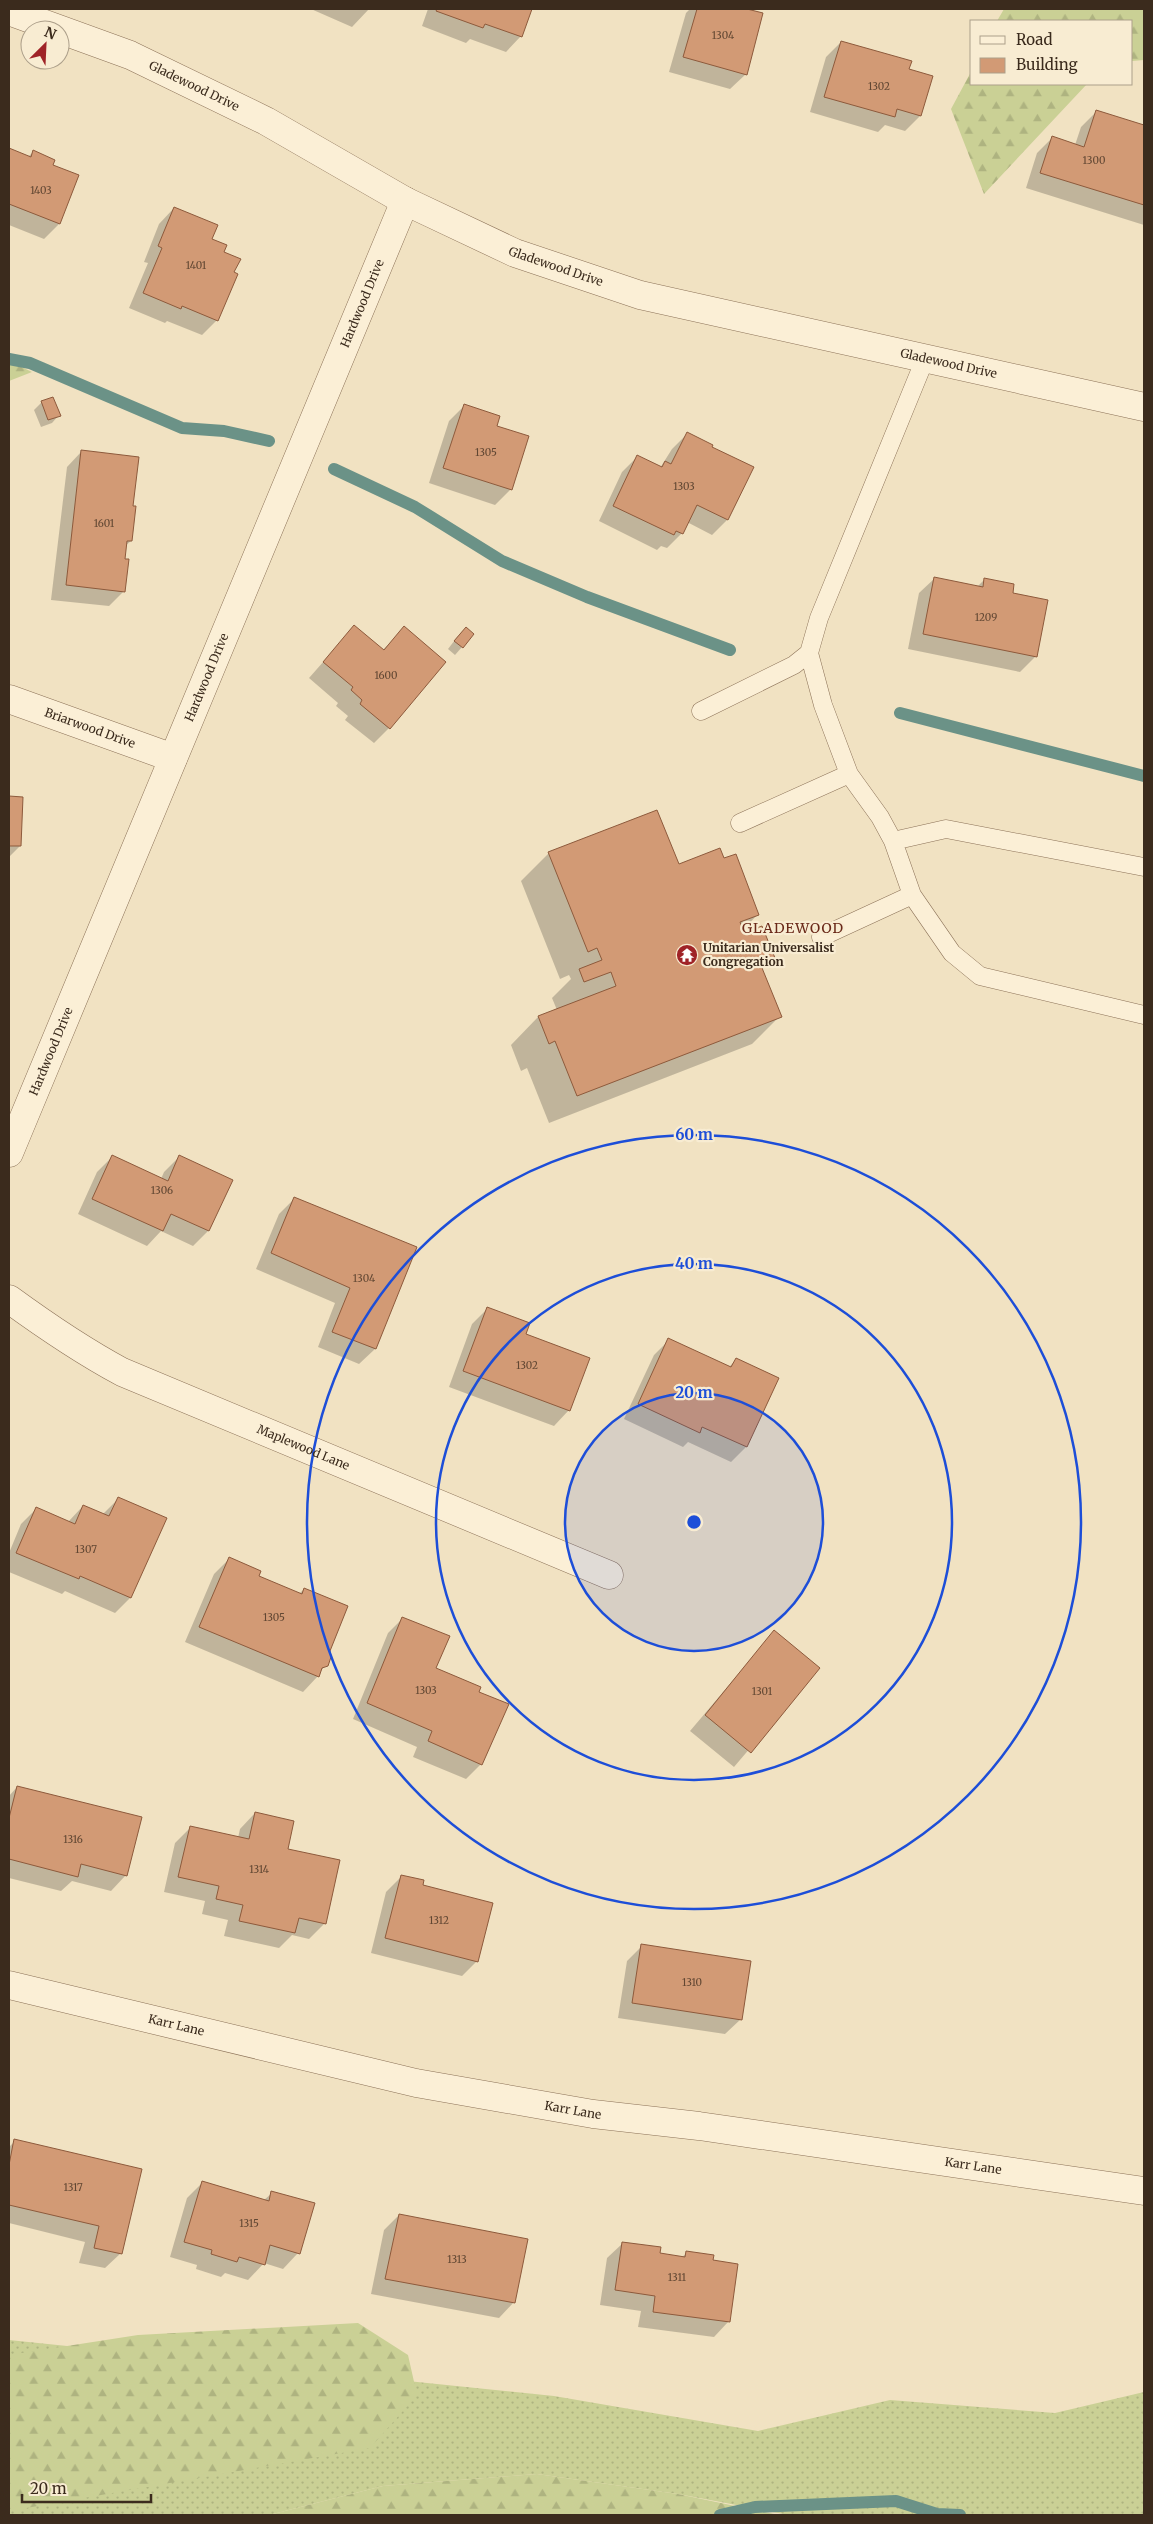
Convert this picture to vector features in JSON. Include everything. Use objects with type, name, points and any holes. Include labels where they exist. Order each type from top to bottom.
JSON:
[{"type":"street","name":"Gladewood Drive","points":[[9,10],[130,55],[266,120],[405,201],[515,253],[640,295],[1144,407]]},
{"type":"street","name":"Hardwood Drive","points":[[9,1153],[405,201]]},
{"type":"street","name":"Briarwood Drive","points":[[9,699],[173,758]]},
{"type":"street","name":"Maplewood Lane","points":[[9,1298],[64,1339],[122,1372],[609,1575]]},
{"type":"street","name":"Karr Lane","points":[[9,1985],[416,2083],[593,2114],[699,2126],[1144,2191]]},
{"type":"lane","points":[[925,359],[819,618],[809,653],[823,705],[849,774],[880,817],[893,841],[912,895],[952,953],[980,976],[1144,1015]]},
{"type":"lane","points":[[701,711],[794,665],[809,653]]},
{"type":"lane","points":[[740,823],[849,774]]},
{"type":"lane","points":[[893,841],[946,830],[1144,867]]},
{"type":"lane","points":[[821,937],[912,895]]},
{"type":"green space","points":[[1004,9],[1144,9],[1144,60],[1133,61],[1133,20],[998,20]]},
{"type":"green space","points":[[970,74],[970,85],[1086,85],[984,194],[951,109]]},
{"type":"green space","points":[[9,361],[32,372],[9,381]]},
{"type":"green space","points":[[358,2323],[408,2355],[417,2395],[370,2448],[9,2511],[9,2355],[138,2335]]},
{"type":"green space","points":[[9,2340],[554,2396],[758,2431],[890,2400],[1055,2413],[1144,2392],[1144,2515],[789,2515],[678,2494],[537,2474],[383,2486],[269,2515],[9,2515]]},
{"type":"green space","points":[[537,2474],[678,2494],[779,2515],[269,2515],[383,2486]]},
{"type":"building","points":[[437,9],[532,9],[522,37],[485,24],[483,28],[436,11]]},
{"type":"building","points":[[697,9],[747,9],[763,13],[747,75],[683,57]]},
{"type":"building","points":[[841,41],[912,61],[909,69],[933,76],[921,116],[897,109],[895,117],[824,97]]},
{"type":"building","points":[[1096,110],[1144,125],[1144,205],[1040,173],[1052,136],[1084,147]]},
{"type":"building","points":[[9,148],[31,157],[33,150],[55,160],[53,165],[79,175],[60,224],[9,204]]},
{"type":"building","points":[[174,207],[218,225],[212,239],[227,245],[224,252],[241,259],[234,272],[238,274],[218,321],[182,306],[181,309],[143,293],[162,248],[158,246]]},
{"type":"building","points":[[53,397],[61,416],[48,420],[41,401]]},
{"type":"building","points":[[464,404],[500,416],[497,426],[529,436],[512,490],[443,468]]},
{"type":"building","points":[[687,432],[713,445],[712,447],[754,467],[728,520],[697,505],[683,534],[676,531],[674,535],[613,506],[637,455],[662,467],[665,461],[671,464]]},
{"type":"building","points":[[81,450],[139,457],[133,506],[136,506],[132,541],[127,541],[125,559],[129,559],[125,592],[66,585]]},
{"type":"building","points":[[934,577],[983,587],[984,578],[1014,584],[1013,593],[1048,600],[1037,657],[923,634]]},
{"type":"building","points":[[354,625],[384,650],[404,626],[446,662],[390,729],[360,704],[362,700],[351,690],[353,687],[323,662]]},
{"type":"building","points":[[466,627],[474,634],[463,648],[454,641]]},
{"type":"building","points":[[9,796],[23,797],[21,846],[9,846]]},
{"type":"building","name":"Unitarian Universalist Congregation","points":[[657,810],[679,864],[720,848],[724,858],[736,854],[759,915],[740,922],[744,933],[762,926],[775,958],[760,963],[782,1017],[577,1096],[555,1041],[549,1044],[538,1016],[616,986],[611,972],[584,982],[579,969],[602,960],[597,948],[588,952],[548,852]]},
{"type":"building","points":[[112,1155],[168,1181],[179,1155],[233,1180],[209,1231],[171,1214],[163,1231],[92,1199]]},
{"type":"building","points":[[294,1197],[417,1247],[376,1349],[332,1332],[350,1288],[271,1253]]},
{"type":"building","points":[[487,1307],[530,1323],[526,1334],[590,1358],[570,1411],[463,1371]]},
{"type":"building","points":[[668,1338],[731,1367],[736,1358],[779,1378],[747,1447],[702,1427],[700,1433],[638,1404]]},
{"type":"building","points":[[118,1497],[167,1518],[131,1598],[80,1576],[79,1579],[16,1553],[36,1507],[75,1524],[83,1505],[109,1516]]},
{"type":"building","points":[[229,1557],[261,1571],[259,1576],[302,1594],[304,1588],[348,1606],[330,1651],[331,1657],[328,1666],[322,1668],[319,1677],[199,1627]]},
{"type":"building","points":[[402,1617],[450,1636],[436,1668],[481,1687],[479,1692],[509,1704],[482,1765],[428,1741],[432,1731],[367,1703]]},
{"type":"building","points":[[774,1630],[820,1668],[751,1753],[705,1715]]},
{"type":"building","points":[[17,1786],[142,1817],[127,1876],[81,1864],[78,1877],[9,1859],[9,1818]]},
{"type":"building","points":[[255,1812],[294,1821],[288,1849],[340,1860],[326,1924],[299,1918],[295,1933],[239,1921],[243,1905],[216,1899],[219,1886],[178,1877],[190,1826],[249,1839]]},
{"type":"building","points":[[401,1875],[424,1880],[423,1885],[493,1903],[478,1962],[385,1938]]},
{"type":"building","points":[[641,1944],[751,1961],[742,2020],[632,2003]]},
{"type":"building","points":[[14,2139],[142,2169],[122,2254],[94,2248],[99,2226],[9,2205],[9,2165]]},
{"type":"building","points":[[202,2181],[269,2201],[271,2191],[315,2203],[300,2254],[270,2245],[265,2265],[239,2257],[237,2262],[211,2254],[212,2250],[184,2242]]},
{"type":"building","points":[[399,2214],[528,2239],[515,2303],[385,2279]]},
{"type":"building","points":[[622,2242],[661,2247],[660,2253],[685,2257],[686,2251],[714,2255],[713,2260],[738,2264],[730,2322],[653,2312],[655,2296],[615,2290]]},
{"type":"waterway","points":[[9,359],[30,363],[182,428],[224,431],[269,441]]},
{"type":"waterway","points":[[334,469],[415,507],[502,561],[587,597],[730,650]]},
{"type":"waterway","points":[[900,713],[1144,776]]},
{"type":"waterway","points":[[720,2515],[755,2507],[896,2501],[937,2514],[960,2515]]},
{"type":"place","name":"Unitarian Universalist Congregation","points":[[687,955]]},
{"type":"district","name":"GLADEWOOD","points":[[793,928]]}]
